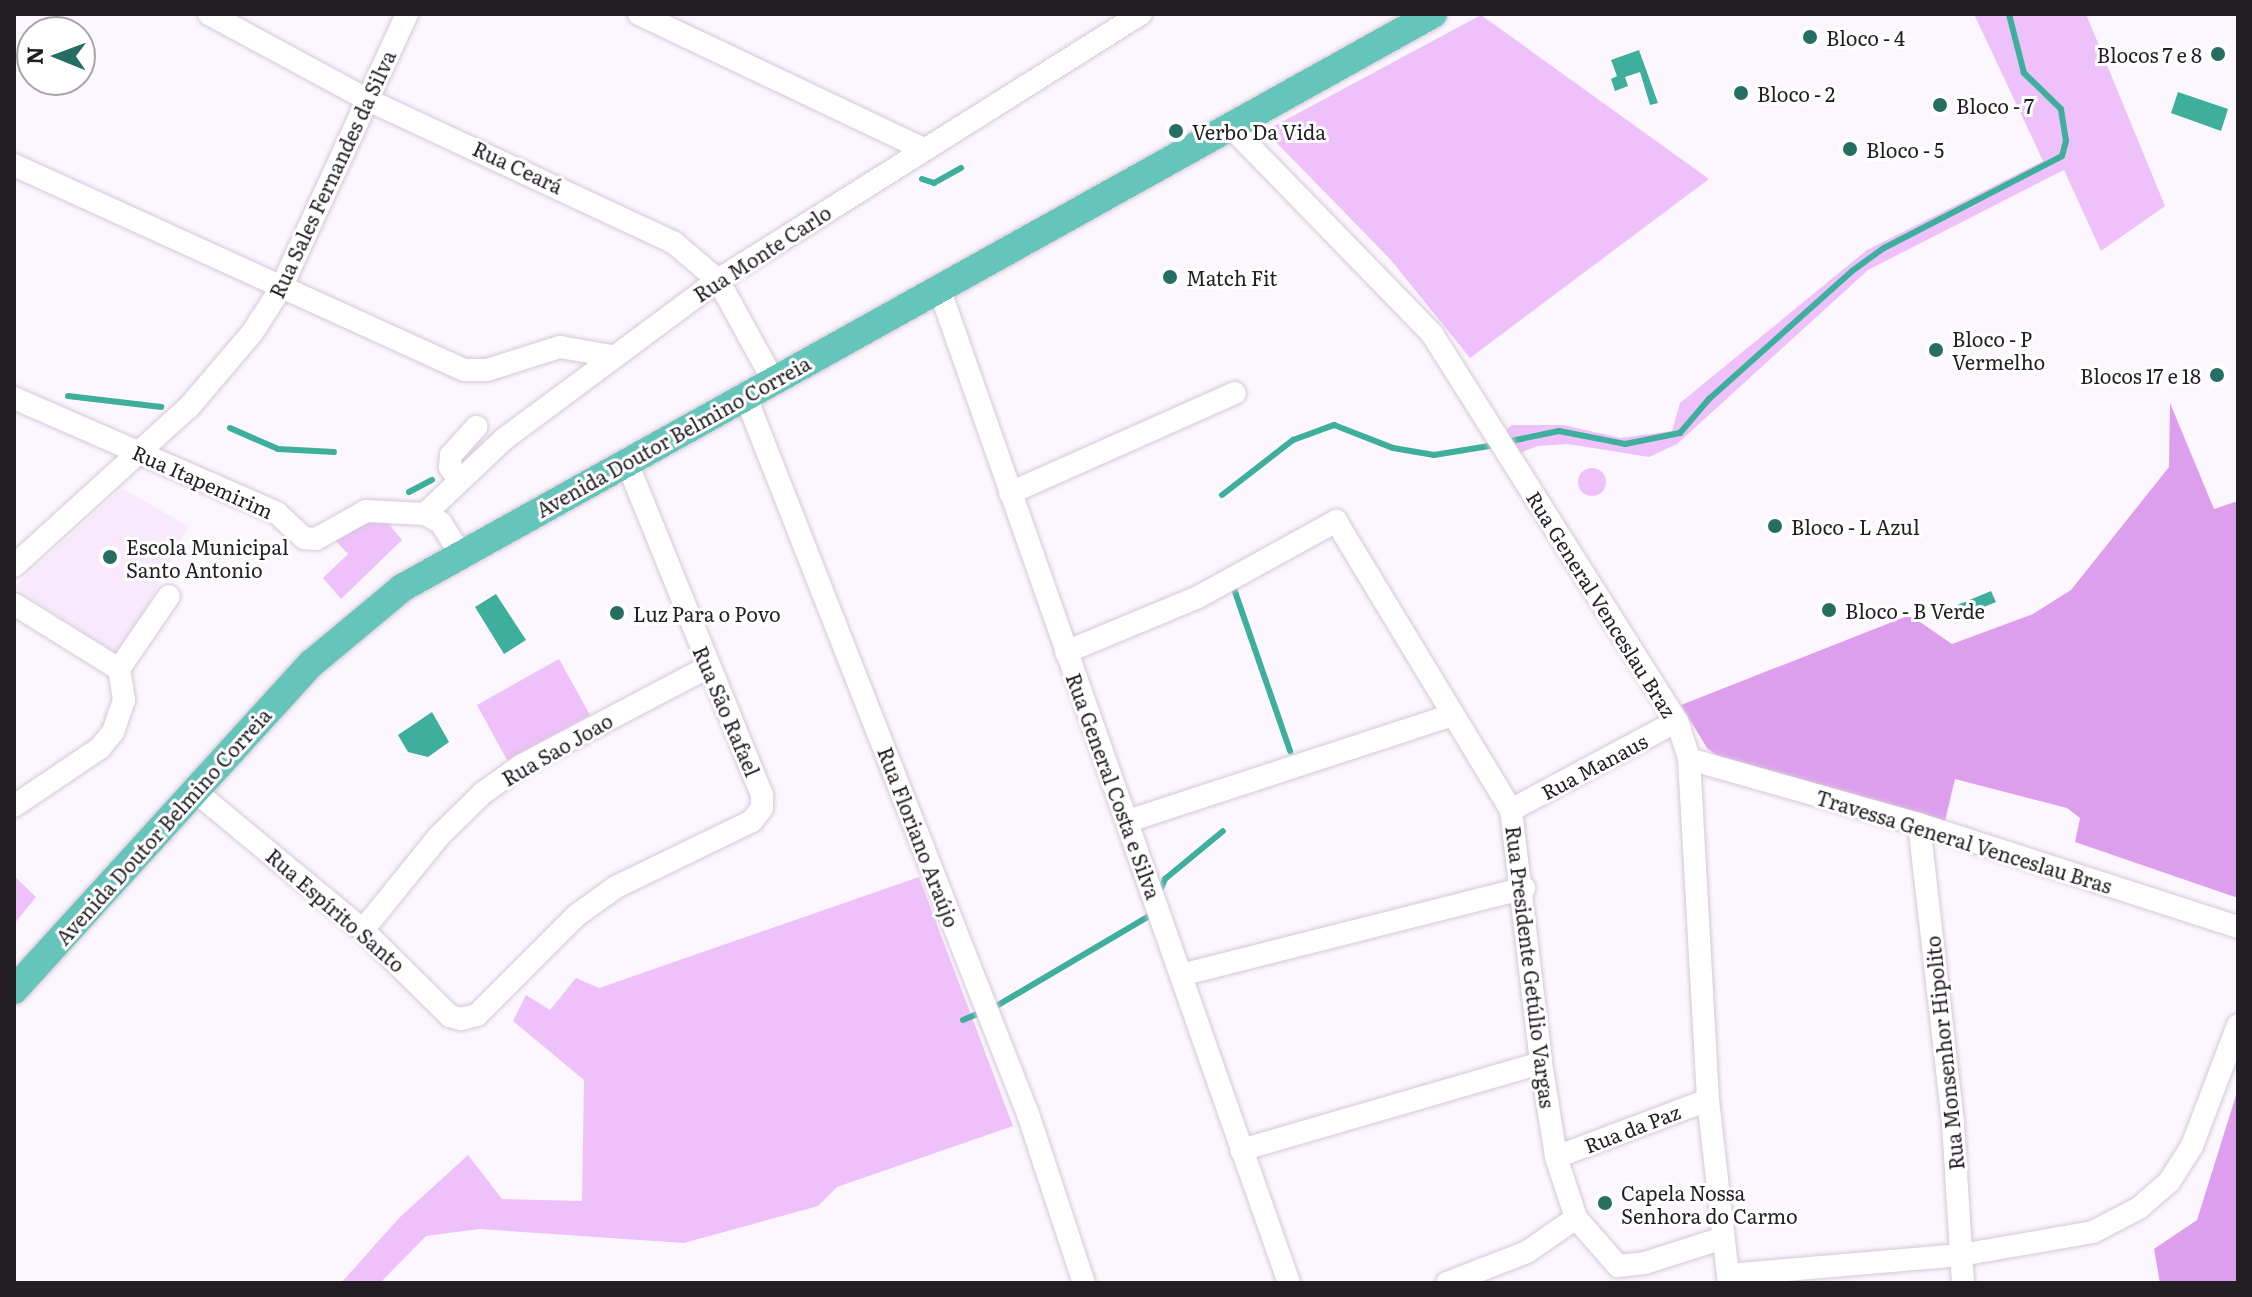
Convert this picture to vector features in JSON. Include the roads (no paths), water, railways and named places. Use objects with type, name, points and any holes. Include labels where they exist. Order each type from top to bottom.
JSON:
[{"type":"main road","name":"Avenida Doutor Belmino Correia","points":[[14,990],[347,631],[402,588],[1428,15]]},
{"type":"street","name":"Rua Ceará","points":[[209,14],[366,99],[626,216],[673,242],[718,280],[773,380]]},
{"type":"street","name":"Rua Sales Fernandes da Silva","points":[[14,566],[221,373],[281,288],[407,14]]},
{"type":"street","points":[[639,14],[921,148]]},
{"type":"street","points":[[1101,14],[1132,20]]},
{"type":"street","name":"Rua Monte Carlo","points":[[425,514],[459,480],[611,356],[718,280],[921,148],[1132,20]]},
{"type":"street","name":"Rua General Venceslau Braz","points":[[1231,127],[1432,334],[1677,721],[1689,759],[1708,1100],[1728,1279]]},
{"type":"street","points":[[14,165],[464,370],[487,370],[560,347],[611,356]]},
{"type":"street","name":"Rua General Costa e Silva","points":[[939,288],[1289,1283]]},
{"type":"street","points":[[1010,493],[1235,393]]},
{"type":"street","name":"Rua Floriano Araújo","points":[[745,395],[992,1023],[1084,1283]]},
{"type":"street","name":"Rua Itapemirim","points":[[14,398],[277,513],[311,540],[356,513],[425,514]]},
{"type":"street","points":[[459,480],[450,467],[451,455],[476,427]]},
{"type":"street","name":"Rua São Rafael","points":[[477,1015],[541,949],[603,896],[728,835],[762,808],[762,795],[627,462]]},
{"type":"street","points":[[425,514],[441,523],[460,554]]},
{"type":"street","name":"Rua Presidente Getúlio Vargas","points":[[1066,652],[1198,597],[1336,521],[1511,810],[1524,888],[1541,1063],[1556,1157],[1576,1218]]},
{"type":"street","points":[[14,806],[100,748],[113,732],[124,700],[119,669],[169,596]]},
{"type":"street","points":[[14,604],[119,669]]},
{"type":"street","name":"Rua Sao Joao","points":[[363,930],[439,836],[483,793],[522,765],[708,667]]},
{"type":"street","points":[[1128,821],[1453,715]]},
{"type":"street","name":"Rua Manaus","points":[[1511,810],[1677,721]]},
{"type":"street","name":"Travessa General Venceslau Bras","points":[[1689,759],[1919,824],[2238,927]]},
{"type":"street","name":"Rua Espírito Santo","points":[[196,792],[363,930],[450,1016],[477,1015]]},
{"type":"street","name":"Rua Monsenhor Hipolito","points":[[1919,824],[1945,1034],[1963,1283]]},
{"type":"street","points":[[1181,975],[1524,888]]},
{"type":"street","points":[[1728,1279],[1961,1255],[2093,1232],[2139,1208],[2169,1182],[2192,1146],[2238,1025]]},
{"type":"street","points":[[1241,1150],[1541,1063]]},
{"type":"street","name":"Rua da Paz","points":[[1556,1157],[1708,1100]]},
{"type":"street","points":[[1447,1283],[1504,1274],[1576,1218],[1618,1266],[1645,1263],[1723,1238]]},
{"type":"waterway","points":[[1506,442],[1559,431],[1625,444],[1680,433],[1709,399],[1852,271],[1884,248],[2062,156],[2066,141],[2061,109],[2024,73],[2009,14]]},
{"type":"waterway","points":[[922,179],[934,183],[961,168]]},
{"type":"waterway","points":[[68,396],[161,407]]},
{"type":"waterway","points":[[1222,495],[1293,440],[1334,425],[1393,448],[1434,455],[1495,445]]},
{"type":"waterway","points":[[230,428],[278,449],[334,452]]},
{"type":"waterway","points":[[409,492],[432,480]]},
{"type":"waterway","points":[[1233,586],[1290,751]]},
{"type":"waterway","points":[[1159,893],[1165,879],[1223,831]]},
{"type":"waterway","points":[[993,1008],[1151,915]]},
{"type":"waterway","points":[[963,1020],[982,1012]]},
{"type":"place","name":"Bloco - 4","points":[[1810,37]]},
{"type":"place","name":"Blocos 7 e 8","points":[[2218,54]]},
{"type":"place","name":"Bloco - 2","points":[[1741,93]]},
{"type":"place","name":"Bloco - 7","points":[[1940,105]]},
{"type":"place","name":"Verbo Da Vida","points":[[1176,131]]},
{"type":"place","name":"Bloco - 5","points":[[1850,149]]},
{"type":"place","name":"Match Fit","points":[[1170,277]]},
{"type":"place","name":"Bloco - P Vermelho","points":[[1936,350]]},
{"type":"place","name":"Blocos 17 e 18","points":[[2217,375]]},
{"type":"place","name":"Bloco - L Azul","points":[[1775,526]]},
{"type":"place","name":"Escola Municipal Santo Antonio","points":[[110,557]]},
{"type":"place","name":"Bloco - B Verde","points":[[1829,610]]},
{"type":"place","name":"Luz Para o Povo","points":[[617,613]]},
{"type":"place","name":"Capela Nossa Senhora do Carmo","points":[[1605,1203]]}]
